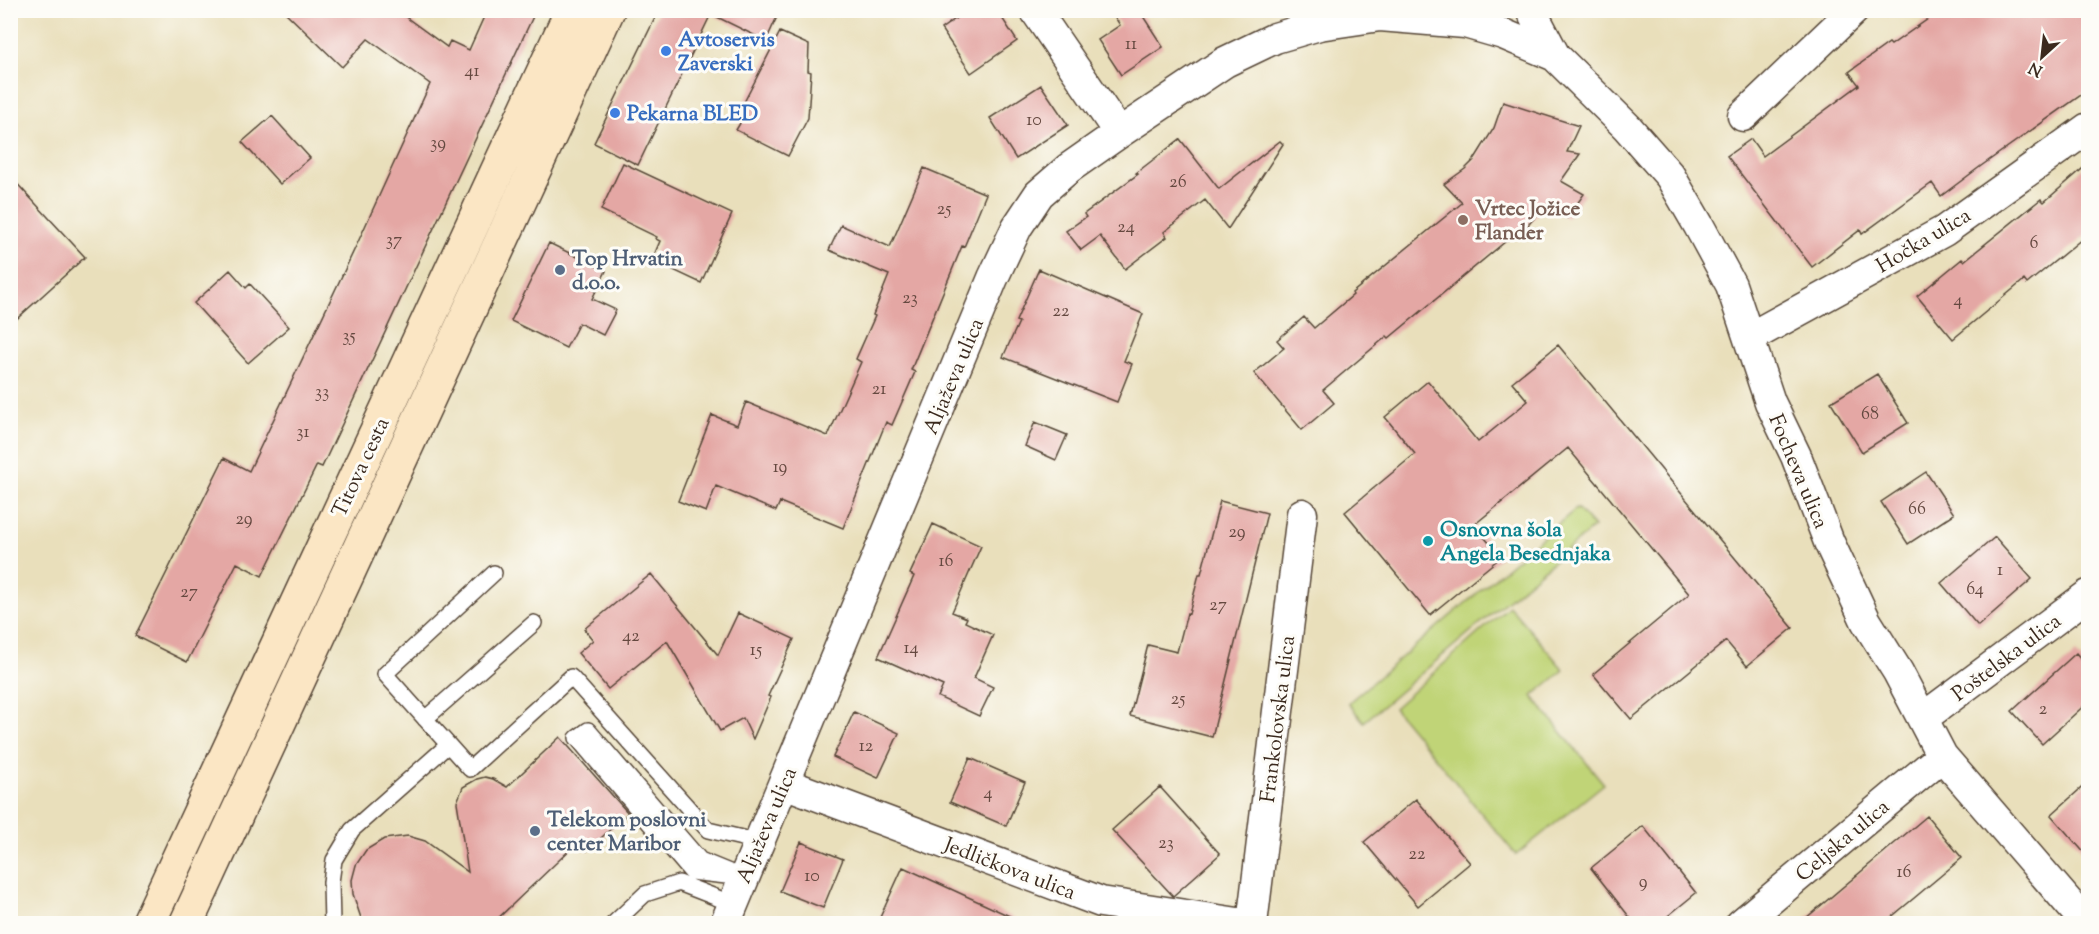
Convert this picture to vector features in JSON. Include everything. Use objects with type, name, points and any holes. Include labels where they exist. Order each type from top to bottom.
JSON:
[{"type":"main road","name":"Titova cesta","points":[[148,924],[572,10]]},
{"type":"main road","name":"Titova cesta","points":[[186,924],[608,10]]},
{"type":"street","points":[[1035,10],[1119,133]]},
{"type":"street","name":"Focheva ulica","points":[[1533,10],[1555,56],[1670,176],[1700,226],[1731,285],[1770,402],[1796,456],[1829,542],[1866,621],[1898,672],[1942,756],[2087,924]]},
{"type":"street","points":[[1743,116],[1854,10]]},
{"type":"street","name":"Aljaževa ulica","points":[[734,902],[988,289],[1017,227],[1039,194],[1069,168],[1225,62],[1275,38],[1319,25],[1388,13],[1465,23],[1503,34],[1555,56]]},
{"type":"street","name":"Hočka ulica","points":[[1749,338],[1944,231],[2088,128]]},
{"type":"street","name":"Frankolovska ulica","points":[[1252,924],[1302,514]]},
{"type":"street","name":"Poštelska ulica","points":[[1923,718],[2088,595]]},
{"type":"street","name":"Celjska ulica","points":[[1741,924],[1942,756]]},
{"type":"street","name":"Jedličkova ulica","points":[[784,783],[1101,903],[1244,924]]},
{"type":"lane","points":[[494,573],[385,674],[470,769],[571,677],[708,830],[759,842]]},
{"type":"lane","points":[[425,719],[534,623]]},
{"type":"lane","points":[[588,730],[734,902],[691,872],[577,738],[588,730]]},
{"type":"lane","points":[[332,924],[331,882],[334,860],[352,830],[448,745]]},
{"type":"lane","points":[[613,924],[645,894],[679,883],[734,902]]},
{"type":"green space","points":[[1577,508],[1594,527],[1364,722],[1348,703]]},
{"type":"green space","points":[[1509,606],[1564,670],[1532,696],[1604,784],[1516,855],[1394,708]]},
{"type":"building","points":[[283,10],[396,10],[447,47],[450,41],[469,50],[487,10],[536,10],[322,467],[317,465],[262,576],[237,563],[187,662],[135,636],[224,458],[249,471],[430,84],[368,39],[342,67]]},
{"type":"building","points":[[659,10],[780,10],[766,41],[711,14],[638,165],[594,143]]},
{"type":"building","points":[[968,10],[997,10],[1017,41],[971,73],[941,29]]},
{"type":"building","points":[[1110,10],[1139,10],[1163,47],[1121,75],[1098,40],[1120,25]]},
{"type":"building","points":[[1941,10],[2082,10],[2088,19],[2088,90],[1941,196],[1932,183],[1862,234],[1860,230],[1812,267],[1727,156],[1751,139],[1763,156],[1859,85],[1849,72]]},
{"type":"building","points":[[780,32],[809,45],[808,71],[811,72],[808,118],[788,156],[736,130],[742,120],[736,118]]},
{"type":"building","points":[[1041,85],[1068,125],[1016,159],[990,118]]},
{"type":"building","name":"Vrtec Jožice Flander","points":[[1503,102],[1579,126],[1567,152],[1580,154],[1561,181],[1584,194],[1567,218],[1545,205],[1525,229],[1523,227],[1389,338],[1387,336],[1323,390],[1334,403],[1302,430],[1254,373],[1284,348],[1277,340],[1304,317],[1314,328],[1353,295],[1352,293],[1462,203],[1444,184],[1474,160],[1494,128]]},
{"type":"building","points":[[272,116],[310,158],[280,184],[242,142]]},
{"type":"building","points":[[1180,139],[1219,189],[1280,141],[1283,144],[1228,229],[1205,200],[1164,232],[1167,237],[1125,269],[1100,236],[1081,250],[1066,231],[1086,217],[1084,214]]},
{"type":"building","points":[[623,163],[732,214],[701,283],[652,260],[660,241],[656,239],[657,237],[601,210]]},
{"type":"building","points":[[2088,164],[2088,234],[2027,284],[2024,280],[1953,339],[1917,296],[2041,199],[2044,202]]},
{"type":"building","points":[[924,168],[986,194],[911,370],[915,372],[892,425],[886,422],[843,528],[780,502],[776,511],[716,486],[706,512],[678,501],[712,415],[737,425],[746,402],[828,436],[861,362],[856,359],[875,316],[873,315],[889,275],[829,250],[841,225],[890,247]]},
{"type":"building","points":[[10,176],[85,257],[10,325]]},
{"type":"building","points":[[549,243],[606,271],[592,299],[616,310],[603,335],[579,323],[566,348],[511,321]]},
{"type":"building","points":[[1039,269],[1143,314],[1124,361],[1132,364],[1117,402],[1003,357]]},
{"type":"building","points":[[230,270],[246,288],[250,284],[289,327],[248,363],[194,303]]},
{"type":"building","name":"Osnovna šola Angela Besednjaka","points":[[1558,345],[1793,628],[1747,666],[1726,641],[1631,719],[1593,674],[1689,594],[1568,448],[1474,525],[1501,557],[1430,615],[1345,512],[1415,454],[1385,417],[1428,381],[1478,442],[1528,401],[1512,382]]},
{"type":"building","points":[[1877,374],[1908,423],[1862,452],[1831,402]]},
{"type":"building","points":[[1035,422],[1067,435],[1056,460],[1025,446]]},
{"type":"building","points":[[1926,472],[1954,514],[1908,544],[1881,502]]},
{"type":"building","points":[[1220,501],[1267,513],[1212,737],[1130,716],[1148,645],[1177,652]]},
{"type":"building","points":[[933,524],[981,546],[952,612],[967,618],[965,622],[993,635],[974,678],[993,687],[979,716],[938,697],[943,686],[878,657],[914,576],[910,574]]},
{"type":"building","points":[[1995,537],[2032,579],[1978,626],[1941,583]]},
{"type":"building","points":[[651,574],[718,655],[738,613],[794,639],[768,696],[771,697],[753,739],[743,718],[720,731],[667,641],[608,689],[578,653],[593,640],[584,629]]},
{"type":"building","points":[[2076,653],[2088,667],[2088,702],[2042,744],[2012,711]]},
{"type":"building","points":[[854,712],[899,733],[878,778],[833,757]]},
{"type":"building","name":"Telekom poslovni center Maribor","points":[[560,737],[628,813],[587,851],[579,841],[492,924],[363,924],[353,894],[352,880],[356,865],[366,850],[384,839],[408,836],[425,841],[468,872],[457,802],[463,787],[485,777],[507,787]]},
{"type":"building","points":[[970,758],[1025,782],[1006,826],[950,802]]},
{"type":"building","points":[[2088,782],[2088,857],[2051,815]]},
{"type":"building","points":[[1160,787],[1220,854],[1173,896],[1112,830]]},
{"type":"building","points":[[1416,799],[1470,863],[1418,906],[1364,842]]},
{"type":"building","points":[[1927,816],[1962,858],[1883,924],[1799,924]]},
{"type":"building","points":[[1643,826],[1696,893],[1658,924],[1635,924],[1591,868]]},
{"type":"building","points":[[801,842],[843,859],[823,908],[780,891]]},
{"type":"building","points":[[903,867],[1027,924],[877,924]]},
{"type":"place","name":"Avtoservis Zaverski","points":[[666,51]]},
{"type":"place","name":"Pekarna BLED","points":[[615,113]]},
{"type":"place","name":"Vrtec Jožice Flander","points":[[1463,220]]},
{"type":"place","name":"Top Hrvatin d.o.o.","points":[[560,270]]},
{"type":"place","name":"Osnovna šola Angela Besednjaka","points":[[1428,541]]},
{"type":"place","name":"Telekom poslovni center Maribor","points":[[535,831]]}]
